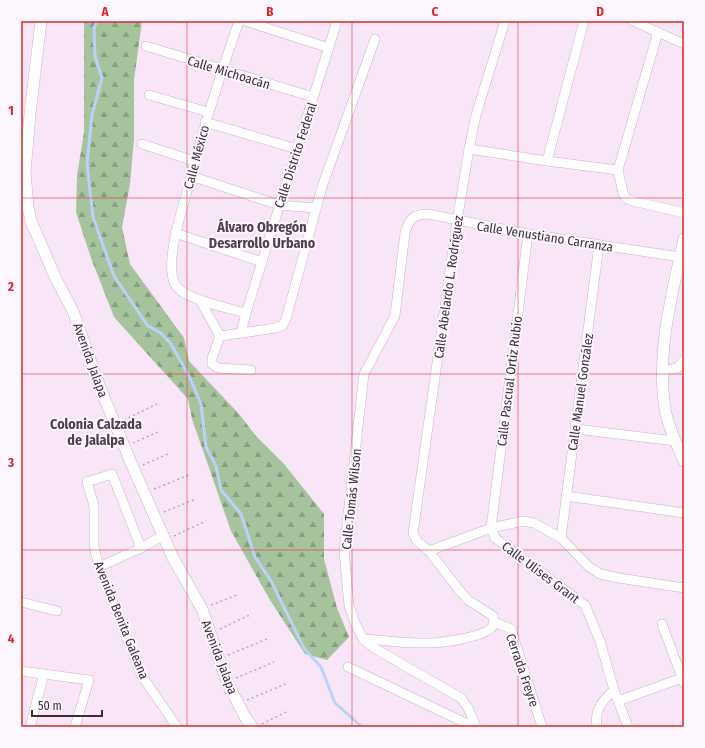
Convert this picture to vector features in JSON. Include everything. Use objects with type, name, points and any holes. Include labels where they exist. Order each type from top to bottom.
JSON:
[{"type":"street","name":"Avenida Jalapa","points":[[41,21],[24,154],[26,191],[31,221],[56,279],[73,311],[115,425],[134,470],[177,565],[202,609],[227,682],[238,704],[256,725]]},
{"type":"street","name":"Calle México","points":[[200,300],[183,293],[176,287],[172,278],[175,233],[208,112],[239,21]]},
{"type":"street","points":[[245,21],[329,48]]},
{"type":"street","name":"Calle Distrito Federal","points":[[241,333],[279,205],[337,21]]},
{"type":"street","name":"Calle Abelardo L. Rodríguez","points":[[494,622],[493,616],[468,600],[459,590],[429,551],[417,541],[414,533],[457,221],[469,149],[476,115],[505,21]]},
{"type":"street","points":[[547,162],[584,21]]},
{"type":"street","points":[[634,21],[684,44]]},
{"type":"street","points":[[658,32],[618,170],[623,193],[626,198],[633,202],[684,213]]},
{"type":"street","points":[[220,336],[276,328],[283,325],[286,319],[322,188],[375,39]]},
{"type":"street","name":"Calle Michoacán","points":[[146,46],[313,97]]},
{"type":"street","points":[[149,95],[208,112]]},
{"type":"street","points":[[205,122],[297,149]]},
{"type":"street","points":[[142,144],[194,161]]},
{"type":"street","points":[[469,149],[547,162],[618,170]]},
{"type":"street","points":[[191,176],[279,205],[316,208]]},
{"type":"street","name":"Calle Venustiano Carranza","points":[[411,219],[418,214],[428,214],[528,234],[680,257]]},
{"type":"street","name":"Calle Tomás Wilson","points":[[411,219],[407,225],[405,233],[395,316],[364,374],[344,550],[350,606],[355,623],[363,639],[386,656],[461,698],[468,708],[475,727]]},
{"type":"street","points":[[175,233],[262,262]]},
{"type":"street","name":"Calle Pascual Ortiz Rubio","points":[[490,528],[528,234]]},
{"type":"street","points":[[684,239],[668,308],[662,371],[665,410],[675,441],[684,461]]},
{"type":"street","name":"Calle Manuel González","points":[[561,538],[599,245]]},
{"type":"street","points":[[200,300],[246,313]]},
{"type":"street","points":[[200,300],[220,336],[212,358],[212,364],[218,368],[250,370]]},
{"type":"street","points":[[662,371],[677,368],[684,360]]},
{"type":"street","points":[[576,429],[675,441]]},
{"type":"street","name":"Avenida Benita Galeana","points":[[141,548],[112,474],[87,482],[94,506],[94,547],[99,567],[142,676],[177,727]]},
{"type":"street","points":[[566,496],[684,513]]},
{"type":"street","points":[[429,551],[490,528],[523,521],[534,523],[561,538],[588,566],[600,574],[684,588]]},
{"type":"street","name":"Calle Ulises Grant","points":[[490,528],[495,538],[585,605],[600,641],[614,690],[628,727]]},
{"type":"street","points":[[99,567],[164,537]]},
{"type":"street","points":[[21,602],[57,611]]},
{"type":"street","points":[[363,639],[440,643],[477,635],[492,628],[494,622]]},
{"type":"street","name":"Cerrada Freyre","points":[[494,622],[510,629],[542,727]]},
{"type":"street","points":[[618,701],[683,681],[681,666],[662,624]]},
{"type":"street","name":"Calle Tomás Wilson","points":[[348,667],[475,727]]},
{"type":"street","points":[[21,671],[89,680],[75,727]]},
{"type":"street","points":[[30,727],[44,674]]},
{"type":"street","points":[[597,727],[597,712],[603,700],[614,690]]},
{"type":"path","points":[[115,425],[158,404]]},
{"type":"path","points":[[124,447],[158,432]]},
{"type":"path","points":[[134,470],[170,453]]},
{"type":"path","points":[[145,493],[189,475]]},
{"type":"path","points":[[155,516],[196,499]]},
{"type":"path","points":[[164,537],[206,521]]},
{"type":"path","points":[[202,609],[237,595]]},
{"type":"path","points":[[211,633],[252,614]]},
{"type":"path","points":[[218,659],[267,639]]},
{"type":"path","points":[[227,682],[274,662]]},
{"type":"path","points":[[238,704],[288,683]]},
{"type":"path","points":[[256,725],[288,711]]},
{"type":"green space","points":[[84,21],[142,21],[134,80],[134,139],[130,184],[122,227],[130,264],[184,338],[189,361],[239,414],[256,436],[284,464],[324,514],[324,559],[337,608],[349,637],[327,660],[305,654],[270,600],[231,531],[192,419],[188,399],[114,317],[91,258],[76,212],[77,176],[84,132]]},
{"type":"waterway","points":[[97,21],[94,28],[95,56],[102,78],[92,115],[87,164],[93,217],[114,276],[148,326],[161,333],[171,344],[190,378],[201,404],[206,447],[216,466],[221,490],[241,514],[255,557],[271,581],[304,648],[321,667],[335,703],[362,727]]},
{"type":"district","name":"Álvaro Obregón Desarrollo Urbano","points":[[262,236]]},
{"type":"district","name":"Colonia Calzada de Jalalpa","points":[[96,432]]}]
